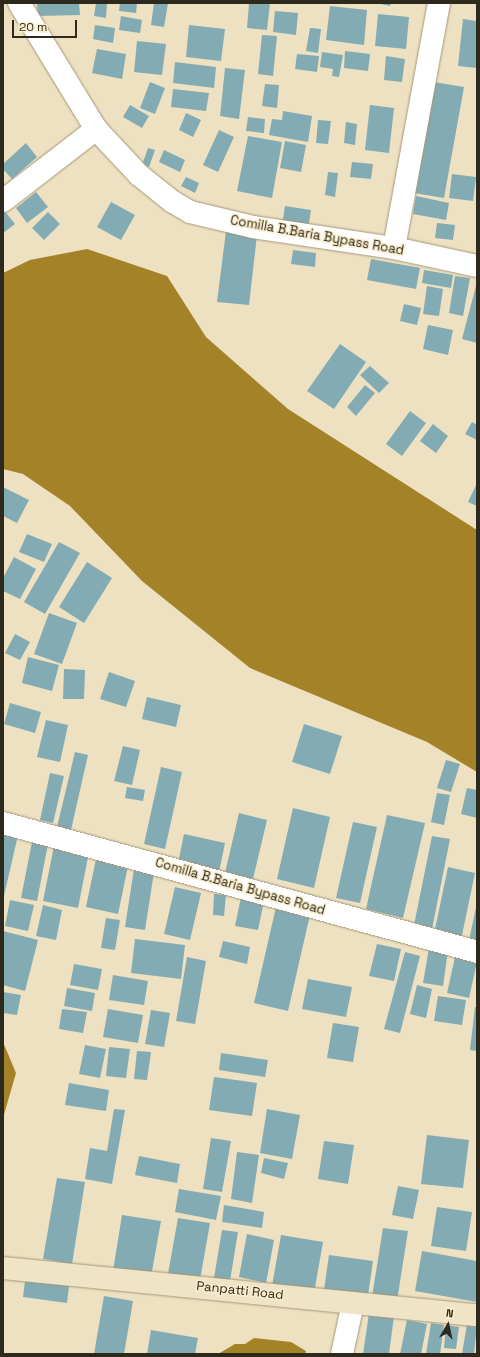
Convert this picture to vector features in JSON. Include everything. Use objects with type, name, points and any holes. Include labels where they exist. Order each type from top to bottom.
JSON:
[{"type":"main road","name":"Panpatti Road","points":[[3,1268],[477,1315]]},
{"type":"street","name":"Comilla B.Baria Bypass Road","points":[[19,3],[96,129],[139,175],[173,202],[190,212],[253,227],[394,248],[477,266]]},
{"type":"street","points":[[394,248],[438,3]]},
{"type":"street","points":[[9,196],[96,129]]},
{"type":"street","name":"Comilla B.Baria Bypass Road","points":[[3,823],[477,952]]},
{"type":"street","points":[[342,1354],[353,1303]]},
{"type":"shaded area","points":[[87,249],[167,276],[206,337],[288,409],[477,530],[477,772],[427,742],[250,668],[142,581],[70,506],[23,474],[3,469],[3,273],[30,260]]},
{"type":"shaded area","points":[[3,1042],[16,1073],[3,1118]]},
{"type":"shaded area","points":[[254,1338],[291,1342],[306,1351],[305,1354],[218,1354],[235,1344],[245,1344]]},
{"type":"building","points":[[37,3],[79,3],[80,15],[38,16]]},
{"type":"building","points":[[96,3],[107,3],[106,18],[94,16]]},
{"type":"building","points":[[120,3],[137,3],[136,13],[119,11]]},
{"type":"building","points":[[154,3],[168,3],[164,27],[151,25]]},
{"type":"building","points":[[249,3],[270,3],[267,30],[247,28]]},
{"type":"building","points":[[376,3],[391,3],[390,6]]},
{"type":"building","points":[[330,6],[367,10],[364,45],[326,40]]},
{"type":"building","points":[[275,11],[298,13],[296,35],[273,32]]},
{"type":"building","points":[[378,14],[409,17],[406,49],[375,46]]},
{"type":"building","points":[[121,16],[142,20],[140,33],[119,30]]},
{"type":"building","points":[[463,19],[477,21],[477,68],[458,66]]},
{"type":"building","points":[[95,25],[115,28],[113,43],[93,39]]},
{"type":"building","points":[[189,25],[225,29],[221,61],[186,57]]},
{"type":"building","points":[[310,28],[321,29],[318,53],[306,51]]},
{"type":"building","points":[[262,35],[277,36],[273,76],[258,74]]},
{"type":"building","points":[[137,41],[166,44],[162,75],[134,72]]},
{"type":"building","points":[[97,49],[126,54],[122,79],[92,73]]},
{"type":"building","points":[[345,51],[370,54],[368,71],[344,68]]},
{"type":"building","points":[[322,52],[343,55],[339,77],[332,76],[333,69],[320,67]]},
{"type":"building","points":[[297,54],[319,56],[317,72],[295,69]]},
{"type":"building","points":[[386,56],[405,59],[402,82],[384,80]]},
{"type":"building","points":[[175,62],[216,67],[214,88],[173,83]]},
{"type":"building","points":[[225,68],[245,70],[239,119],[220,116]]},
{"type":"building","points":[[150,82],[165,88],[155,114],[140,108]]},
{"type":"building","points":[[434,82],[464,87],[444,198],[414,193]]},
{"type":"building","points":[[265,84],[279,85],[277,108],[262,106]]},
{"type":"building","points":[[173,89],[209,93],[206,111],[171,107]]},
{"type":"building","points":[[130,105],[149,116],[142,128],[123,117]]},
{"type":"building","points":[[370,105],[394,108],[389,153],[365,150]]},
{"type":"building","points":[[283,111],[312,116],[308,142],[269,135],[272,119],[282,120]]},
{"type":"building","points":[[186,113],[201,120],[193,137],[179,130]]},
{"type":"building","points":[[248,117],[265,119],[264,133],[246,131]]},
{"type":"building","points":[[318,120],[331,121],[328,144],[316,143]]},
{"type":"building","points":[[346,122],[357,124],[355,145],[344,143]]},
{"type":"building","points":[[219,130],[234,137],[218,172],[203,165]]},
{"type":"building","points":[[248,136],[282,142],[272,198],[237,191]]},
{"type":"building","points":[[285,141],[306,145],[301,172],[280,168]]},
{"type":"building","points":[[26,143],[37,157],[12,179],[3,169],[3,164]]},
{"type":"building","points":[[148,148],[155,150],[149,167],[142,165]]},
{"type":"building","points":[[164,150],[185,160],[180,172],[159,162]]},
{"type":"building","points":[[352,162],[373,164],[371,179],[350,177]]},
{"type":"building","points":[[328,172],[338,173],[335,197],[325,195]]},
{"type":"building","points":[[452,174],[476,177],[473,201],[449,198]]},
{"type":"building","points":[[186,177],[199,183],[195,193],[181,186]]},
{"type":"building","points":[[36,192],[48,207],[27,223],[16,208]]},
{"type":"building","points":[[416,196],[449,203],[446,220],[413,214]]},
{"type":"building","points":[[111,202],[135,215],[121,240],[97,227]]},
{"type":"building","points":[[285,206],[311,210],[308,229],[282,226]]},
{"type":"building","points":[[3,209],[15,224],[3,233]]},
{"type":"building","points":[[48,212],[60,224],[44,240],[32,228]]},
{"type":"building","points":[[437,223],[455,225],[453,240],[435,238]]},
{"type":"building","points":[[226,231],[257,235],[249,305],[217,302]]},
{"type":"building","points":[[293,250],[316,253],[315,267],[291,264]]},
{"type":"building","points":[[371,259],[420,268],[416,289],[367,280]]},
{"type":"building","points":[[424,270],[453,275],[451,288],[422,283]]},
{"type":"building","points":[[455,276],[470,278],[463,316],[449,313]]},
{"type":"building","points":[[477,282],[477,343],[462,339]]},
{"type":"building","points":[[427,286],[443,289],[439,316],[423,314]]},
{"type":"building","points":[[404,304],[421,308],[417,325],[400,321]]},
{"type":"building","points":[[428,325],[453,330],[448,355],[423,349]]},
{"type":"building","points":[[340,344],[366,362],[334,409],[307,391]]},
{"type":"building","points":[[370,366],[389,383],[379,393],[360,375]]},
{"type":"building","points":[[365,385],[375,393],[356,416],[347,407]]},
{"type":"building","points":[[410,411],[426,423],[402,456],[386,444]]},
{"type":"building","points":[[472,422],[477,425],[477,440],[465,434]]},
{"type":"building","points":[[433,424],[448,436],[436,453],[420,441]]},
{"type":"building","points":[[477,483],[477,506],[468,502]]},
{"type":"building","points":[[3,487],[29,500],[17,523],[3,516]]},
{"type":"building","points":[[27,534],[52,544],[44,562],[19,552]]},
{"type":"building","points":[[59,542],[80,553],[45,614],[24,602]]},
{"type":"building","points":[[14,557],[36,569],[20,599],[3,591],[3,578]]},
{"type":"building","points":[[87,562],[112,578],[84,623],[59,607]]},
{"type":"building","points":[[49,613],[77,623],[62,664],[34,654]]},
{"type":"building","points":[[15,634],[30,642],[20,660],[5,653]]},
{"type":"building","points":[[28,657],[59,665],[52,691],[22,683]]},
{"type":"building","points":[[64,669],[85,670],[84,699],[63,699]]},
{"type":"building","points":[[109,672],[135,681],[126,707],[100,699]]},
{"type":"building","points":[[147,697],[181,705],[176,727],[142,719]]},
{"type":"building","points":[[10,703],[41,712],[35,733],[4,724]]},
{"type":"building","points":[[46,720],[68,725],[60,762],[37,757]]},
{"type":"building","points":[[304,724],[342,736],[330,774],[292,762]]},
{"type":"building","points":[[123,746],[140,750],[132,785],[114,781]]},
{"type":"building","points":[[75,752],[88,755],[71,830],[57,827]]},
{"type":"building","points":[[446,760],[460,764],[451,792],[437,788]]},
{"type":"building","points":[[161,767],[182,772],[165,849],[144,844]]},
{"type":"building","points":[[50,773],[64,776],[53,823],[40,820]]},
{"type":"building","points":[[127,787],[145,790],[143,801],[125,798]]},
{"type":"building","points":[[467,788],[477,790],[477,818],[461,814]]},
{"type":"building","points":[[437,793],[450,795],[444,825],[431,822]]},
{"type":"building","points":[[293,808],[330,817],[314,888],[277,879]]},
{"type":"building","points":[[239,813],[267,820],[253,879],[225,873]]},
{"type":"building","points":[[387,815],[425,823],[403,918],[366,909]]},
{"type":"building","points":[[353,822],[377,827],[360,903],[336,898]]},
{"type":"building","points":[[3,831],[18,835],[4,896],[3,896]]},
{"type":"building","points":[[184,834],[225,843],[219,872],[178,863]]},
{"type":"building","points":[[432,836],[450,839],[432,929],[414,925]]},
{"type":"building","points":[[32,842],[48,844],[37,901],[21,898]]},
{"type":"building","points":[[54,846],[89,852],[78,908],[43,901]]},
{"type":"building","points":[[96,859],[128,866],[118,914],[86,907]]},
{"type":"building","points":[[448,867],[475,873],[461,940],[434,934]]},
{"type":"building","points":[[134,869],[154,872],[145,930],[125,927]]},
{"type":"building","points":[[175,887],[201,893],[190,940],[164,934]]},
{"type":"building","points":[[214,894],[226,895],[224,916],[213,915]]},
{"type":"building","points":[[241,897],[264,901],[258,930],[235,926]]},
{"type":"building","points":[[10,900],[34,905],[28,931],[5,926]]},
{"type":"building","points":[[43,905],[62,910],[56,940],[36,936]]},
{"type":"building","points":[[276,907],[310,915],[288,1011],[254,1003]]},
{"type":"building","points":[[477,907],[477,947],[468,945]]},
{"type":"building","points":[[106,918],[120,920],[115,950],[101,948]]},
{"type":"building","points":[[3,931],[38,940],[25,991],[3,985]]},
{"type":"building","points":[[135,939],[185,945],[181,979],[131,973]]},
{"type":"building","points":[[223,941],[250,947],[247,964],[219,957]]},
{"type":"building","points":[[377,944],[401,949],[394,981],[369,976]]},
{"type":"building","points":[[429,948],[448,951],[443,986],[423,983]]},
{"type":"building","points":[[405,952],[420,956],[400,1033],[384,1029]]},
{"type":"building","points":[[187,957],[206,961],[195,1024],[176,1021]]},
{"type":"building","points":[[455,957],[477,962],[469,998],[447,993]]},
{"type":"building","points":[[74,964],[102,969],[98,990],[70,985]]},
{"type":"building","points":[[113,975],[148,981],[144,1005],[109,1000]]},
{"type":"building","points":[[308,979],[352,987],[346,1017],[302,1009]]},
{"type":"building","points":[[417,985],[432,989],[426,1018],[410,1014]]},
{"type":"building","points":[[67,988],[95,993],[92,1011],[64,1006]]},
{"type":"building","points":[[3,992],[21,995],[17,1015],[3,1013]]},
{"type":"building","points":[[438,996],[466,1000],[462,1025],[434,1021]]},
{"type":"building","points":[[475,1007],[477,1007],[477,1051],[470,1050]]},
{"type":"building","points":[[62,1009],[87,1012],[83,1033],[59,1029]]},
{"type":"building","points":[[108,1009],[143,1015],[138,1043],[103,1037]]},
{"type":"building","points":[[151,1010],[170,1013],[164,1047],[145,1044]]},
{"type":"building","points":[[333,1023],[359,1027],[353,1062],[327,1058]]},
{"type":"building","points":[[85,1045],[106,1049],[100,1078],[79,1074]]},
{"type":"building","points":[[109,1047],[130,1049],[126,1078],[106,1076]]},
{"type":"building","points":[[137,1051],[151,1052],[147,1080],[134,1079]]},
{"type":"building","points":[[221,1053],[268,1060],[265,1077],[219,1070]]},
{"type":"building","points":[[214,1077],[257,1083],[252,1116],[209,1110]]},
{"type":"building","points":[[69,1083],[109,1090],[106,1111],[65,1105]]},
{"type":"building","points":[[114,1109],[125,1110],[112,1184],[85,1179],[90,1148],[107,1151]]},
{"type":"building","points":[[267,1109],[300,1115],[292,1159],[260,1153]]},
{"type":"building","points":[[427,1135],[469,1140],[463,1188],[421,1184]]},
{"type":"building","points":[[211,1138],[231,1141],[222,1192],[203,1189]]},
{"type":"building","points":[[324,1141],[354,1145],[348,1184],[318,1179]]},
{"type":"building","points":[[237,1152],[259,1155],[252,1203],[231,1199]]},
{"type":"building","points":[[139,1156],[180,1164],[177,1183],[135,1175]]},
{"type":"building","points":[[264,1158],[288,1163],[284,1179],[261,1173]]},
{"type":"building","points":[[57,1178],[85,1182],[72,1264],[43,1259]]},
{"type":"building","points":[[398,1186],[419,1190],[413,1219],[392,1215]]},
{"type":"building","points":[[179,1189],[221,1196],[216,1220],[175,1212]]},
{"type":"building","points":[[224,1205],[264,1212],[262,1228],[222,1222]]},
{"type":"building","points":[[437,1207],[472,1212],[466,1251],[431,1246]]},
{"type":"building","points":[[122,1215],[161,1221],[151,1277],[113,1271]]},
{"type":"building","points":[[178,1218],[210,1223],[200,1280],[168,1274]]},
{"type":"building","points":[[383,1228],[408,1231],[397,1301],[372,1297]]},
{"type":"building","points":[[222,1230],[238,1232],[230,1281],[214,1278]]},
{"type":"building","points":[[247,1234],[274,1240],[266,1283],[239,1277]]},
{"type":"building","points":[[281,1235],[323,1242],[314,1293],[272,1286]]},
{"type":"building","points":[[422,1251],[477,1261],[477,1302],[415,1291]]},
{"type":"building","points":[[329,1255],[373,1261],[368,1296],[324,1290]]},
{"type":"building","points":[[25,1281],[69,1286],[67,1303],[23,1297]]},
{"type":"building","points":[[104,1296],[133,1301],[124,1354],[94,1354]]},
{"type":"building","points":[[369,1313],[394,1316],[389,1354],[363,1354]]},
{"type":"building","points":[[407,1320],[427,1324],[421,1354],[400,1354]]},
{"type":"building","points":[[431,1323],[444,1325],[440,1354],[426,1354]]},
{"type":"building","points":[[467,1324],[477,1326],[474,1354],[462,1354]]},
{"type":"building","points":[[446,1325],[459,1327],[456,1349],[444,1348]]},
{"type":"building","points":[[151,1330],[198,1338],[195,1354],[147,1354]]}]
